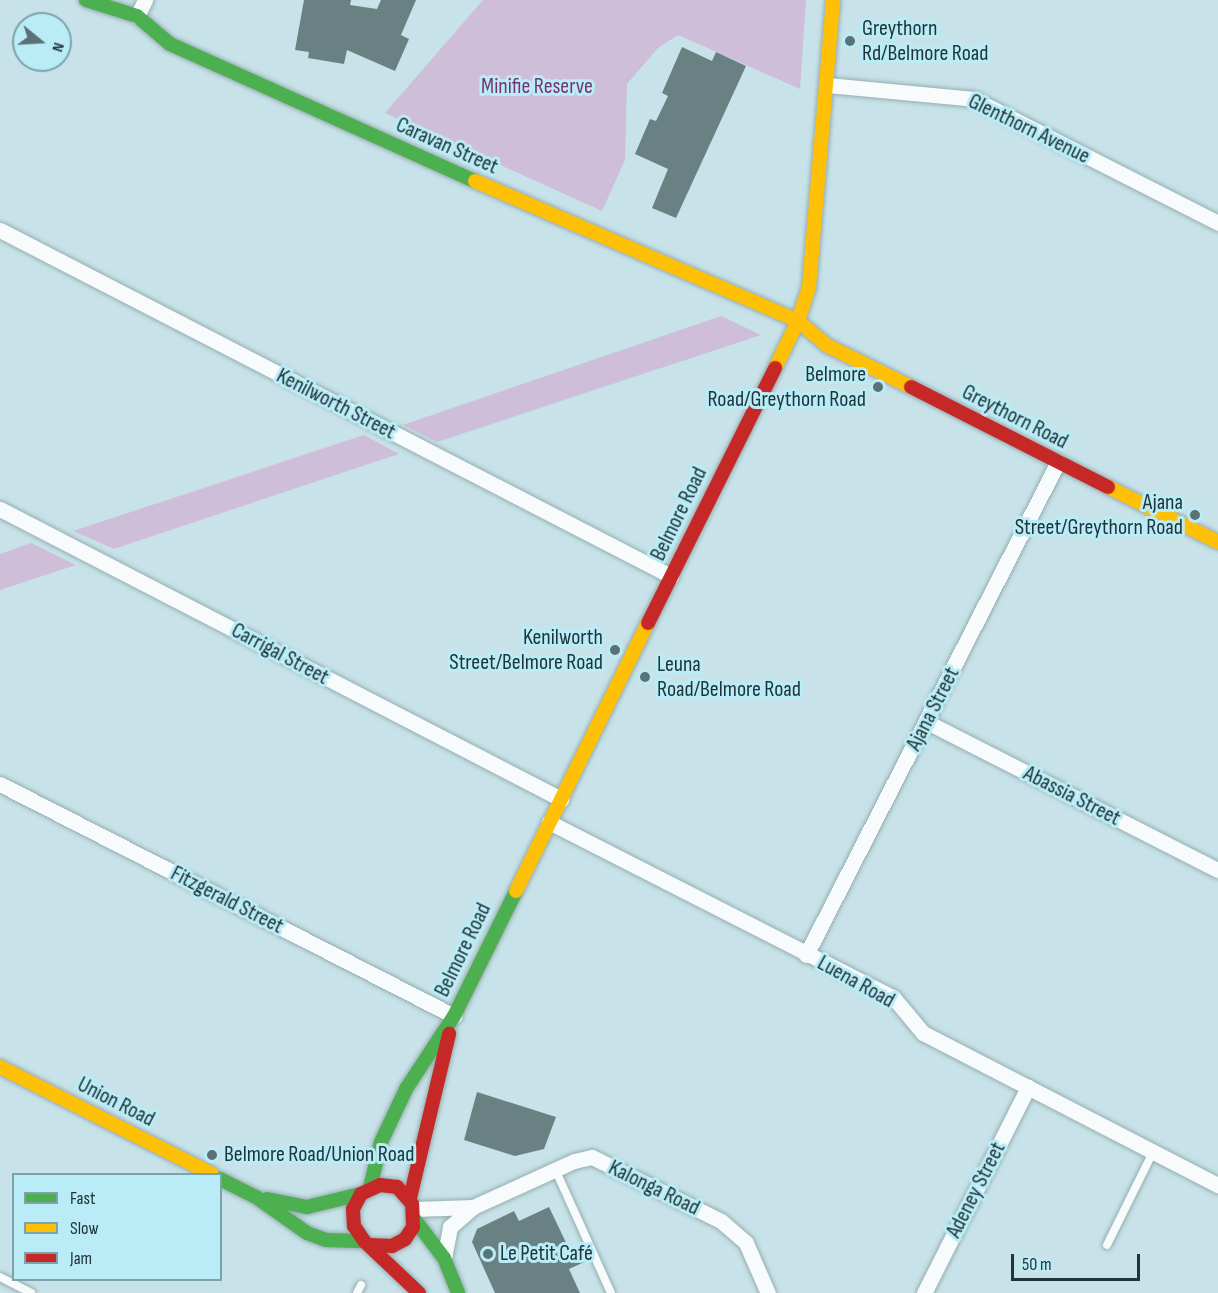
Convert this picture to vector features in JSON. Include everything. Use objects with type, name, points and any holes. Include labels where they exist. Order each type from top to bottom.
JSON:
[{"type":"main road","name":"Caravan Street","points":[[86,0],[137,16],[170,44],[401,149],[798,321]]},
{"type":"main road","name":"Belmore Road","points":[[419,1293],[367,1243],[352,1218],[365,1191],[381,1142],[406,1089],[453,1016],[798,321],[809,287],[833,0]]},
{"type":"main road","name":"Greythorn Road","points":[[798,321],[828,346],[1218,542]]},
{"type":"main road","name":"Belmore Road","points":[[367,1243],[385,1247],[399,1243],[410,1234],[413,1209],[453,1016]]},
{"type":"main road","name":"Union Road","points":[[0,1067],[211,1173]]},
{"type":"main road","points":[[222,1180],[256,1197],[308,1233],[326,1240],[367,1243]]},
{"type":"main road","points":[[256,1197],[307,1207],[392,1185],[413,1209],[444,1258],[458,1293]]},
{"type":"street","points":[[137,16],[145,0]]},
{"type":"street","name":"Glenthorn Avenue","points":[[827,85],[974,99],[1218,223]]},
{"type":"street","name":"Kenilworth Street","points":[[0,230],[671,576]]},
{"type":"street","name":"Ajana Street","points":[[806,955],[1058,462]]},
{"type":"street","name":"Carrigal Street","points":[[0,509],[561,799]]},
{"type":"street","name":"Abassia Street","points":[[927,722],[1218,870]]},
{"type":"street","name":"Fitzgerald Street","points":[[0,784],[453,1016]]},
{"type":"street","name":"Luena Road","points":[[549,822],[806,955],[893,997],[923,1033],[1218,1185]]},
{"type":"street","name":"Adeney Street","points":[[924,1293],[1028,1087]]},
{"type":"street","name":"Kalonga Road","points":[[444,1258],[450,1227],[473,1207],[574,1161],[592,1157],[721,1221],[746,1243],[768,1293]]},
{"type":"street","name":"Kalonga Road","points":[[413,1209],[473,1207]]},
{"type":"lane","points":[[1107,1245],[1153,1152]]},
{"type":"lane","points":[[556,1171],[611,1293]]},
{"type":"lane","points":[[0,1277],[31,1293]]},
{"type":"green space","name":"Minifie Reserve","points":[[483,0],[806,0],[800,89],[678,35],[658,48],[627,84],[625,160],[602,211],[385,113]]},
{"type":"green space","points":[[721,316],[761,335],[437,442],[403,425]]},
{"type":"green space","points":[[364,435],[399,454],[114,549],[73,531]]},
{"type":"green space","points":[[31,543],[76,565],[0,590],[0,554]]},
{"type":"building","points":[[304,0],[351,0],[350,5],[377,9],[381,0],[416,0],[401,35],[409,39],[395,71],[347,50],[344,64],[308,58],[309,52],[295,50]]},
{"type":"building","points":[[682,47],[712,61],[716,52],[746,66],[676,218],[652,208],[668,169],[635,154],[650,119],[656,121],[668,96],[662,93]]},
{"type":"building","points":[[477,1092],[556,1117],[544,1149],[515,1156],[464,1140]]},
{"type":"building","points":[[549,1207],[571,1253],[582,1247],[589,1260],[569,1269],[580,1293],[495,1293],[472,1242],[477,1229],[514,1211],[519,1221]]},
{"type":"traffic: fast","points":[[86,0],[137,16],[170,44],[475,181]]},
{"type":"traffic: fast","points":[[370,1188],[381,1142],[406,1089],[454,1016],[516,891]]},
{"type":"traffic: fast","points":[[222,1180],[256,1197],[307,1233],[326,1240],[364,1241]]},
{"type":"traffic: fast","points":[[267,1199],[307,1207],[361,1194]]},
{"type":"traffic: fast","points":[[415,1220],[444,1258],[458,1293]]},
{"type":"traffic: slow","points":[[775,368],[798,321],[809,287],[833,0]]},
{"type":"traffic: slow","points":[[475,181],[798,321],[828,346],[911,387]]},
{"type":"traffic: slow","points":[[1108,487],[1218,542]]},
{"type":"traffic: slow","points":[[516,891],[648,623]]},
{"type":"traffic: slow","points":[[0,1067],[210,1173]]},
{"type":"traffic: jam","points":[[648,623],[775,368]]},
{"type":"traffic: jam","points":[[911,387],[1108,487]]},
{"type":"traffic: jam","points":[[410,1198],[449,1034]]},
{"type":"traffic: jam","points":[[371,1245],[392,1246],[405,1239],[413,1227],[412,1204],[397,1187],[380,1185],[361,1194],[353,1209],[354,1226],[364,1241],[419,1293]]},
{"type":"place","name":"Greythorn Rd/Belmore Road","points":[[850,41]]},
{"type":"place","name":"Belmore Road/Greythorn Road","points":[[878,387]]},
{"type":"place","name":"Ajana Street/Greythorn Road","points":[[1195,515]]},
{"type":"place","name":"Kenilworth Street/Belmore Road","points":[[615,650]]},
{"type":"place","name":"Leuna Road/Belmore Road","points":[[645,677]]},
{"type":"place","name":"Belmore Road/Union Road","points":[[212,1155]]},
{"type":"place","name":"Le Petit Café","points":[[488,1254]]}]
